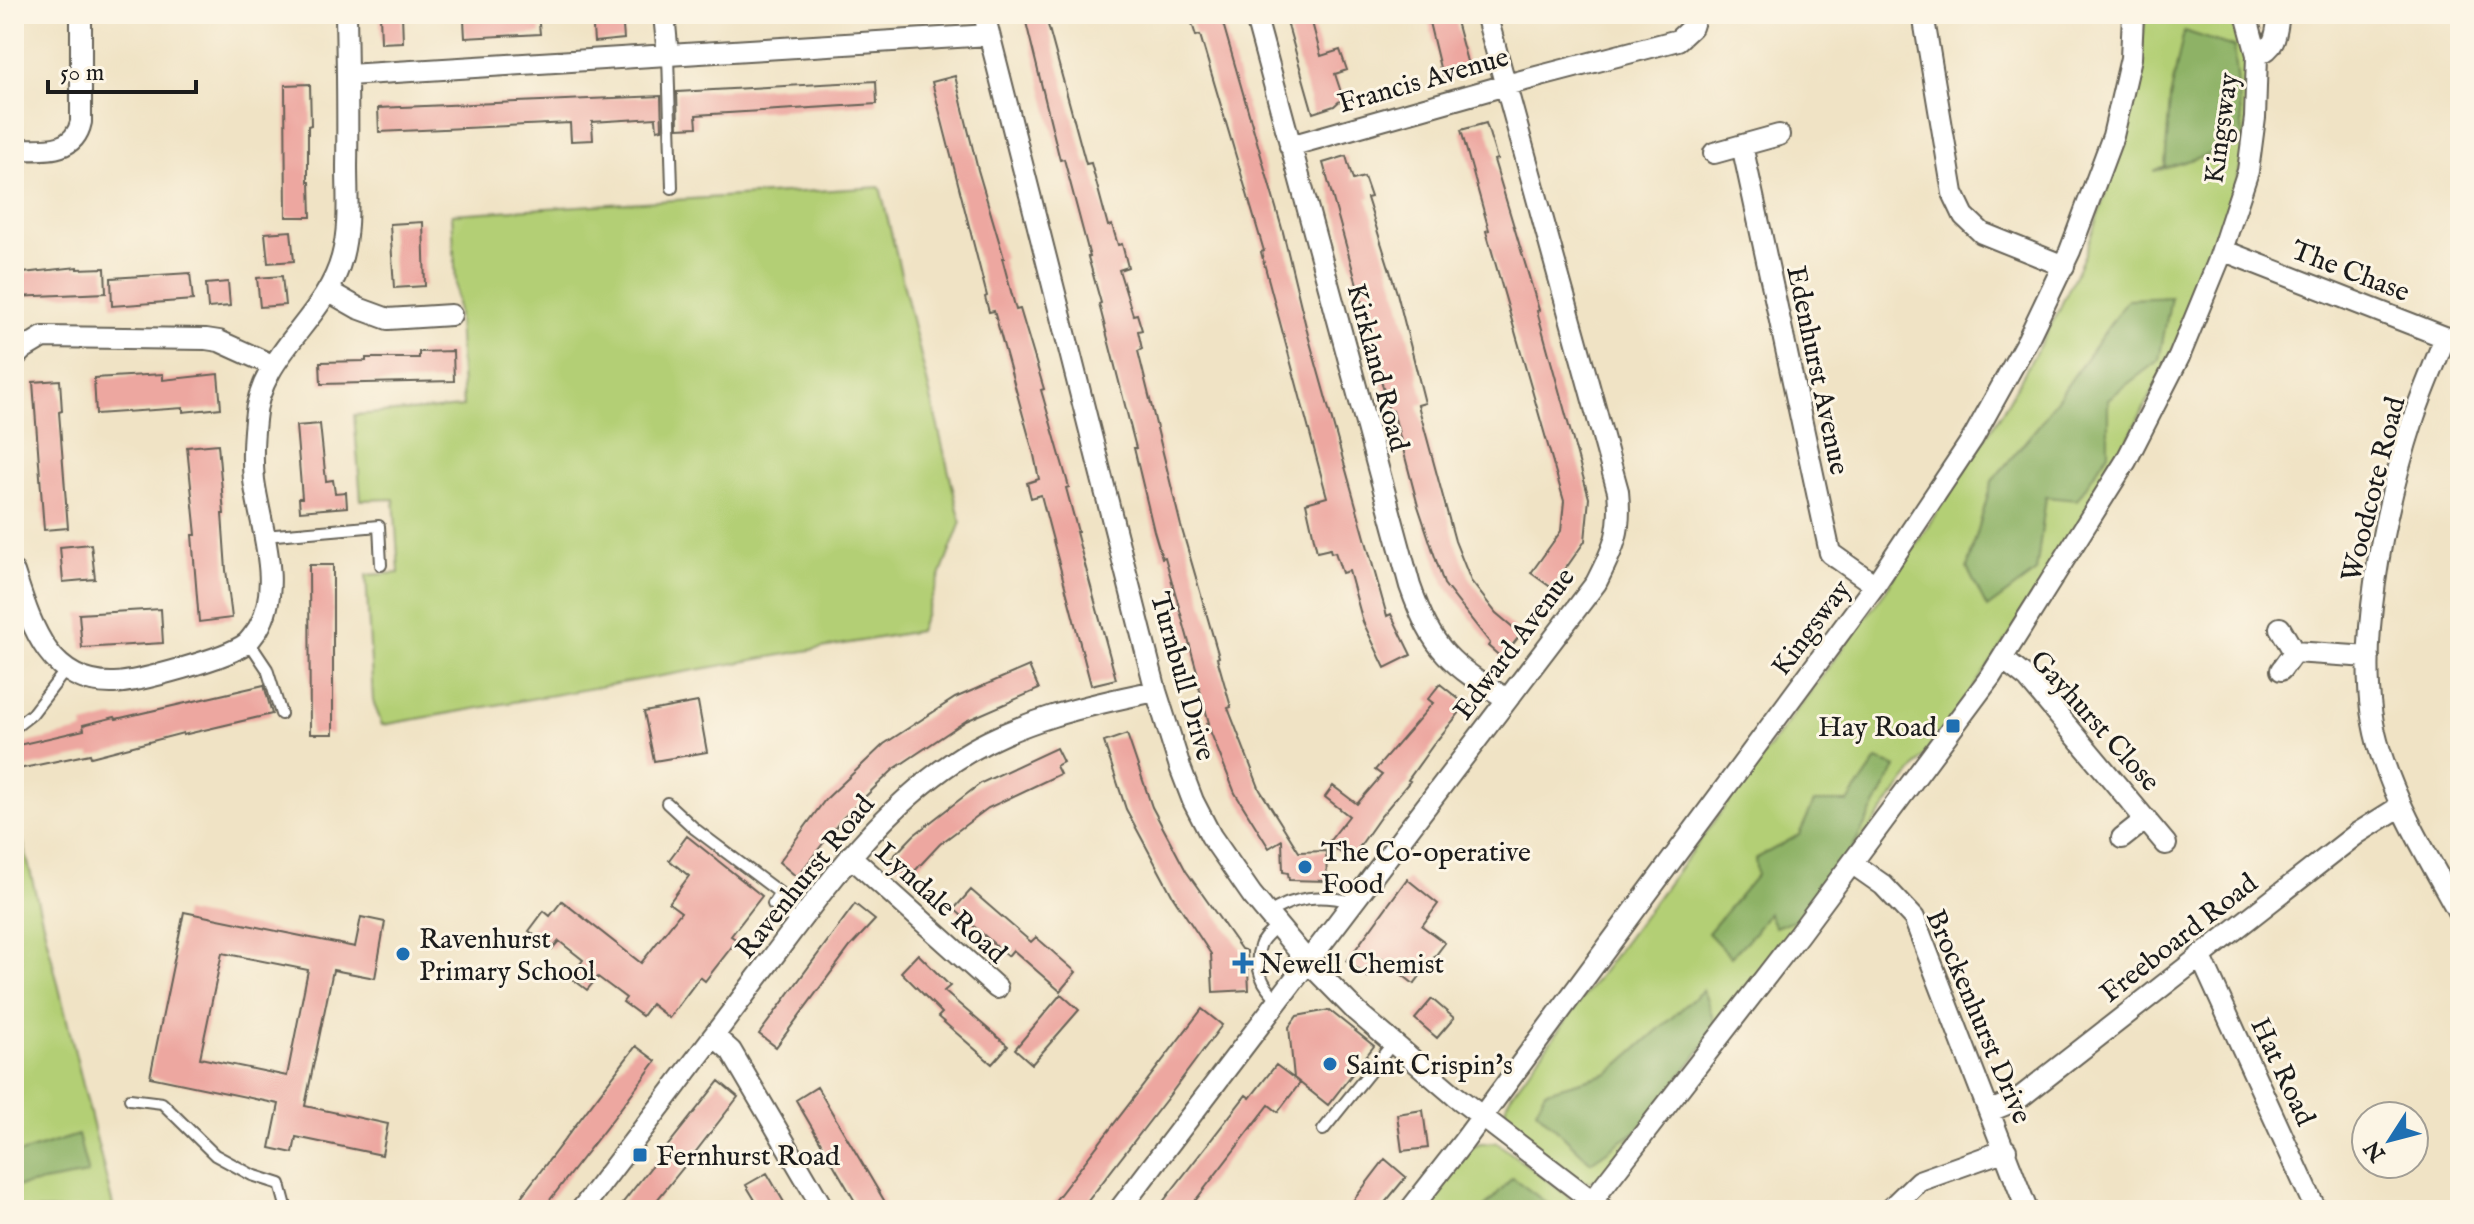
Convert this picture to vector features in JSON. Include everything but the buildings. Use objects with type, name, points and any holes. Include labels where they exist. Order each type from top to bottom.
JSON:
[{"type":"street","points":[[14,149],[53,149],[65,146],[79,133],[81,14]]},
{"type":"street","points":[[14,572],[25,607],[54,661],[77,678],[114,683],[213,659],[249,642],[270,603],[264,536],[254,477],[255,417],[262,387],[272,365],[328,291],[342,257],[347,220],[346,14]]},
{"type":"street","points":[[664,14],[668,56]]},
{"type":"street","name":"Turnbull Drive","points":[[984,14],[1156,691],[1193,801],[1232,869],[1328,985],[1393,1043],[1593,1207]]},
{"type":"street","name":"Kirkland Road","points":[[1255,14],[1410,586],[1423,624],[1442,651],[1467,674],[1507,699]]},
{"type":"street","name":"Edward Avenue","points":[[1119,1210],[1596,583],[1616,543],[1621,517],[1618,491],[1486,14]]},
{"type":"street","name":"Francis Avenue","points":[[1290,146],[1678,40],[1692,27],[1696,14]]},
{"type":"street","points":[[1923,14],[1953,193],[1964,216],[1982,233],[2064,266]]},
{"type":"street","name":"Kingsway","points":[[1410,1210],[1875,585],[1973,438],[2064,266],[2113,136],[2131,58],[2133,14]]},
{"type":"street","name":"Kingsway","points":[[1593,1207],[1853,864],[2003,659],[2126,461],[2179,357],[2222,250],[2248,171],[2255,118],[2257,55],[2246,14]]},
{"type":"street","name":"Kingsway","points":[[2257,55],[2268,51],[2275,41],[2279,14]]},
{"type":"street","points":[[348,75],[989,35]]},
{"type":"street","points":[[1714,153],[1779,135]]},
{"type":"street","name":"Edenhurst Avenue","points":[[1742,145],[1830,553],[1875,585]]},
{"type":"street","name":"The Chase","points":[[2222,250],[2453,340]]},
{"type":"street","points":[[328,291],[358,308],[388,319],[451,315]]},
{"type":"street","points":[[14,358],[43,337],[206,339],[219,341],[272,365]]},
{"type":"street","name":"Woodcote Road","points":[[2453,340],[2414,417],[2394,492],[2374,583],[2369,701],[2379,750],[2401,806],[2460,915]]},
{"type":"street","points":[[2280,628],[2294,652]]},
{"type":"street","points":[[2294,652],[2369,657]]},
{"type":"street","points":[[2281,670],[2294,652]]},
{"type":"street","name":"Gayhurst Close","points":[[2003,659],[2028,679],[2166,844]]},
{"type":"street","name":"Ravenhurst Road","points":[[581,1210],[850,856],[905,797],[958,758],[1036,723],[1099,702],[1156,691]]},
{"type":"street","name":"Freeboard Road","points":[[1990,1111],[2017,1100],[2358,833],[2401,806]]},
{"type":"street","name":"Gayhurst Close","points":[[2122,838],[2146,819]]},
{"type":"street","name":"Lyndale Road","points":[[850,856],[997,988]]},
{"type":"street","name":"Brockenhurst Drive","points":[[1853,864],[1883,885],[1914,918],[2027,1210]]},
{"type":"street","name":"Hat Road","points":[[2200,955],[2316,1210]]},
{"type":"street","points":[[714,1036],[731,1051],[824,1210]]},
{"type":"street","points":[[1889,1210],[1919,1181],[2006,1150]]},
{"type":"lane","points":[[668,56],[672,188]]},
{"type":"lane","points":[[264,536],[379,526],[381,565]]},
{"type":"lane","points":[[249,642],[267,669],[281,714]]},
{"type":"lane","points":[[14,728],[32,714],[65,671]]},
{"type":"lane","points":[[667,803],[695,829],[780,893],[773,904],[799,923]]},
{"type":"lane","points":[[1278,999],[1260,978],[1258,960],[1260,943],[1277,908],[1312,896],[1331,896],[1352,902]]},
{"type":"lane","points":[[1323,1130],[1393,1043]]},
{"type":"lane","points":[[130,1099],[162,1103],[215,1155],[252,1175],[280,1184],[287,1210]]},
{"type":"green space","points":[[2146,14],[2237,14],[2249,91],[2244,150],[2232,200],[2200,289],[2160,376],[2075,533],[1996,656],[1953,716],[1866,834],[1599,1179],[1587,1182],[1577,1179],[1514,1127],[1505,1111],[1508,1101],[1886,590],[2004,409],[2058,312],[2084,256],[2114,169],[2135,85]]},
{"type":"green space","points":[[2184,31],[2234,47],[2244,144],[2154,171],[2165,166],[2170,98]]},
{"type":"green space","points":[[880,187],[961,522],[919,631],[382,725],[373,701],[366,575],[399,573],[394,499],[361,500],[354,415],[463,407],[452,214]]},
{"type":"green space","points":[[2171,297],[2159,360],[2108,399],[2108,453],[2077,500],[2046,497],[2036,572],[1987,608],[1967,568],[1992,481],[2039,425],[2128,299]]},
{"type":"green space","points":[[1877,760],[1896,767],[1840,871],[1800,918],[1775,927],[1768,913],[1731,957],[1708,933],[1757,875],[1755,859],[1799,835],[1814,802],[1848,802]]},
{"type":"green space","points":[[14,806],[114,1210],[14,1210]]},
{"type":"green space","points":[[1703,990],[1717,1029],[1639,1129],[1591,1162],[1536,1110],[1546,1091],[1609,1073]]},
{"type":"green space","points":[[78,1135],[88,1174],[14,1187],[14,1155]]},
{"type":"green space","points":[[1496,1142],[1568,1196],[1572,1210],[1421,1210],[1469,1148],[1480,1143]]},
{"type":"green space","points":[[1513,1178],[1556,1210],[1482,1210]]},
{"type":"place","name":"Hay Road","points":[[1953,726]]},
{"type":"place","name":"The Co-operative Food","points":[[1305,867]]},
{"type":"place","name":"Ravenhurst Primary School","points":[[403,954]]},
{"type":"place","name":"Newell Chemist","points":[[1243,963]]},
{"type":"place","name":"Saint Crispin's","points":[[1330,1064]]},
{"type":"place","name":"Fernhurst Road","points":[[640,1155]]}]
